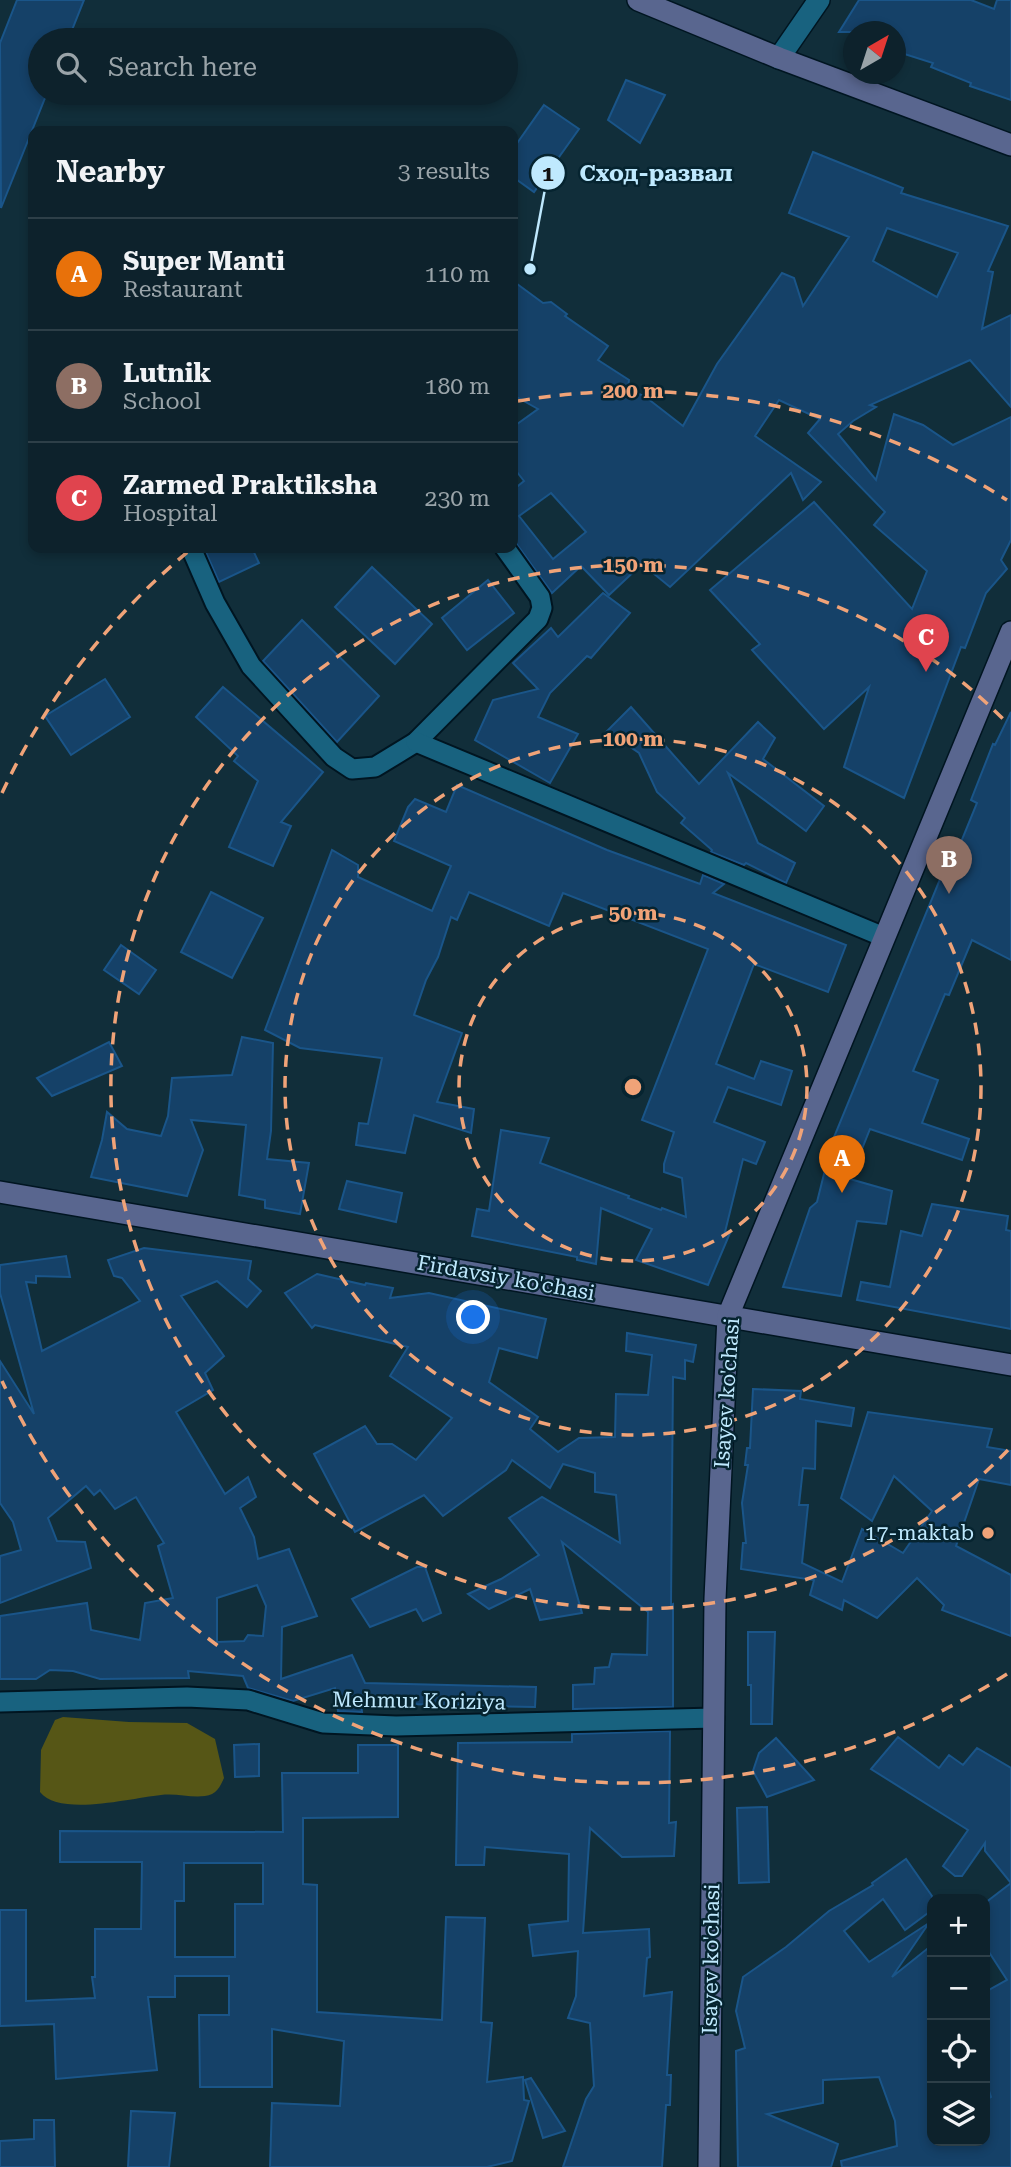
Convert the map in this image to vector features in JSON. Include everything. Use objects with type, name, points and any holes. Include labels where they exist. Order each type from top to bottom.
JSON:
[{"type":"main road","points":[[638,0],[779,58],[1011,145]]},
{"type":"main road","name":"Isayev ko'chasi","points":[[709,2167],[715,1599],[729,1316],[1011,632]]},
{"type":"main road","name":"Firdavsiy ko'chasi","points":[[0,1192],[1011,1365]]},
{"type":"street","points":[[779,58],[819,0]]},
{"type":"street","points":[[193,553],[215,603],[251,666],[334,757],[352,769],[375,767],[416,741],[538,619],[542,608],[540,597],[509,553]]},
{"type":"street","points":[[416,741],[884,937]]},
{"type":"street","name":"Mehmur Koriziya","points":[[0,1702],[187,1697],[236,1699],[248,1700],[323,1723],[396,1726],[714,1718]]},
{"type":"shaded area","points":[[63,1717],[187,1723],[215,1739],[224,1778],[215,1792],[205,1796],[167,1795],[79,1805],[49,1799],[40,1792],[41,1750],[55,1720]]},
{"type":"building","points":[[17,0],[84,0],[73,28],[28,28],[28,105],[42,105],[34,126],[28,126],[28,140],[1,208],[0,43]]},
{"type":"building","points":[[859,0],[971,0],[994,9],[997,0],[1011,0],[1011,100],[970,86],[971,83],[931,67],[933,63],[906,54],[906,21],[846,21]]},
{"type":"building","points":[[626,80],[665,95],[640,143],[608,120]]},
{"type":"building","points":[[544,105],[579,129],[534,192],[518,181],[518,142]]},
{"type":"building","points":[[813,152],[903,188],[901,193],[1008,226],[988,271],[993,272],[982,329],[1011,315],[1011,407],[970,360],[870,405],[876,407],[838,434],[876,480],[894,414],[923,425],[953,445],[1011,417],[1011,540],[1001,560],[1007,569],[986,593],[965,648],[961,647],[904,798],[844,767],[869,687],[824,729],[752,650],[760,644],[710,590],[814,502],[912,609],[927,571],[874,525],[885,512],[808,433],[820,419],[779,400],[755,436],[821,482],[803,500],[791,473],[670,587],[642,564],[609,595],[581,566],[552,593],[518,546],[518,486],[524,481],[518,473],[518,423],[538,409],[518,398],[518,285],[543,303],[551,302],[567,314],[565,316],[608,346],[598,360],[629,380],[628,388],[647,398],[683,426],[717,364],[782,273],[794,278],[803,306],[849,237],[789,213]],"holes":[[[887,228],[958,253],[937,297],[873,261]],[[551,493],[586,532],[553,559],[519,516]]]},
{"type":"building","points":[[206,553],[254,553],[259,563],[219,582]]},
{"type":"building","points":[[372,567],[432,624],[395,664],[335,607]]},
{"type":"building","points":[[488,580],[514,613],[467,650],[442,618]]},
{"type":"building","points":[[603,593],[630,613],[591,658],[587,656],[550,693],[538,717],[578,734],[550,783],[475,740],[493,700],[538,689],[513,663],[551,628],[558,637]]},
{"type":"building","points":[[302,620],[379,696],[337,742],[263,661]]},
{"type":"building","points":[[105,679],[130,717],[71,755],[45,716]]},
{"type":"building","points":[[223,687],[323,772],[281,822],[291,826],[273,866],[229,847],[258,781],[234,761],[238,756],[196,717]]},
{"type":"building","points":[[631,707],[699,784],[758,722],[775,738],[763,759],[824,806],[806,831],[728,773],[758,843],[795,863],[786,883],[746,863],[744,865],[711,852],[712,850],[681,823],[685,818],[657,792],[639,753],[607,731]]},
{"type":"building","points":[[1011,712],[1011,960],[972,940],[949,995],[945,994],[913,1071],[938,1080],[922,1123],[969,1139],[962,1160],[870,1129],[850,1179],[892,1191],[886,1224],[857,1221],[841,1296],[783,1287],[810,1208],[817,1202],[832,1142],[945,867],[950,869],[977,803],[971,800],[993,744],[995,745]]},
{"type":"building","points":[[457,785],[607,850],[700,884],[703,875],[724,884],[713,893],[846,945],[828,992],[754,964],[716,1064],[754,1079],[761,1061],[792,1071],[781,1105],[728,1087],[714,1122],[765,1142],[756,1164],[743,1159],[725,1232],[730,1233],[708,1285],[636,1260],[652,1229],[601,1208],[596,1264],[577,1260],[577,1257],[472,1236],[477,1209],[489,1211],[501,1130],[549,1138],[540,1163],[629,1196],[628,1198],[686,1217],[682,1178],[664,1172],[674,1132],[642,1120],[708,949],[563,893],[549,926],[469,892],[457,920],[451,917],[414,1015],[462,1033],[437,1102],[474,1109],[471,1133],[414,1115],[405,1153],[356,1145],[359,1123],[368,1124],[382,1058],[300,1048],[265,1030],[332,850],[358,865],[358,877],[432,911],[451,866],[394,841],[408,807],[415,799],[446,812]]},
{"type":"building","points":[[211,892],[263,918],[232,978],[181,952]]},
{"type":"building","points":[[121,945],[156,970],[139,994],[104,970]]},
{"type":"building","points":[[242,1037],[273,1043],[271,1131],[267,1159],[309,1163],[300,1214],[265,1208],[265,1200],[239,1195],[246,1125],[191,1120],[203,1150],[187,1196],[91,1177],[107,1112],[127,1129],[161,1136],[168,1116],[172,1078],[232,1075]]},
{"type":"building","points":[[109,1042],[122,1066],[52,1096],[37,1078]]},
{"type":"building","points":[[347,1181],[402,1193],[396,1222],[339,1209]]},
{"type":"building","points":[[932,1204],[1008,1216],[1006,1230],[1011,1231],[1011,1329],[857,1300],[861,1282],[890,1287],[901,1231],[922,1236]]},
{"type":"building","points":[[144,1248],[251,1261],[248,1279],[261,1291],[247,1307],[217,1281],[181,1296],[224,1356],[205,1373],[213,1390],[176,1412],[225,1494],[248,1477],[256,1497],[240,1508],[254,1537],[258,1559],[289,1549],[317,1616],[282,1627],[281,1679],[352,1655],[365,1683],[536,1687],[535,1707],[361,1703],[362,1712],[338,1711],[335,1688],[293,1701],[248,1688],[243,1676],[188,1671],[189,1678],[100,1679],[73,1671],[50,1670],[36,1679],[0,1679],[0,1616],[87,1603],[91,1630],[140,1640],[145,1603],[173,1598],[158,1546],[164,1543],[136,1497],[115,1509],[100,1490],[94,1495],[86,1486],[48,1518],[57,1541],[85,1542],[91,1568],[0,1603],[0,1556],[21,1550],[13,1522],[0,1503],[0,1361],[34,1414],[0,1293],[0,1265],[66,1256],[70,1277],[36,1276],[36,1283],[26,1282],[42,1351],[140,1301],[122,1278],[114,1276],[108,1260]],"holes":[[[257,1585],[266,1606],[263,1636],[248,1635],[244,1641],[217,1642],[217,1598]]]},
{"type":"building","points":[[317,1274],[365,1285],[393,1288],[390,1298],[429,1293],[546,1319],[537,1358],[499,1348],[489,1382],[538,1417],[530,1429],[558,1452],[579,1438],[615,1437],[616,1394],[648,1395],[652,1355],[626,1351],[627,1333],[696,1345],[693,1362],[685,1360],[685,1379],[673,1377],[673,1707],[573,1709],[573,1685],[594,1684],[595,1668],[609,1667],[612,1654],[647,1655],[648,1612],[562,1542],[582,1613],[540,1620],[530,1589],[489,1609],[468,1594],[501,1579],[539,1555],[509,1518],[542,1497],[620,1543],[616,1495],[595,1492],[595,1473],[563,1464],[550,1488],[512,1460],[506,1470],[443,1516],[424,1495],[355,1532],[314,1454],[365,1426],[377,1444],[392,1444],[416,1460],[452,1418],[390,1376],[408,1347],[315,1325],[312,1328],[285,1293]]},
{"type":"building","points":[[753,1389],[801,1391],[800,1399],[854,1408],[851,1426],[816,1421],[815,1469],[803,1468],[799,1505],[808,1505],[802,1563],[842,1582],[862,1529],[903,1553],[932,1511],[894,1476],[872,1521],[841,1498],[868,1412],[992,1429],[987,1447],[1011,1451],[1011,1485],[979,1479],[956,1546],[1011,1575],[1011,1636],[942,1610],[944,1605],[917,1578],[877,1618],[844,1600],[842,1610],[810,1595],[814,1580],[741,1569],[743,1543],[746,1543],[742,1503],[748,1465],[745,1465],[747,1448],[750,1448]]},
{"type":"building","points":[[417,1567],[425,1567],[441,1613],[423,1621],[416,1609],[370,1627],[352,1599]]},
{"type":"building","points":[[748,1632],[775,1632],[772,1724],[751,1724]]},
{"type":"building","points":[[670,1731],[669,1823],[676,1822],[674,1856],[622,1857],[590,1828],[583,1933],[649,1929],[650,1957],[647,1958],[644,1996],[672,1992],[667,2075],[671,2075],[670,2105],[666,2105],[662,2167],[563,2167],[586,2099],[594,2086],[590,2023],[568,2018],[576,1996],[578,1951],[533,1956],[529,1925],[568,1921],[569,1854],[485,1847],[484,1865],[456,1865],[458,1743],[572,1742],[572,1734]]},
{"type":"building","points":[[898,1737],[939,1768],[949,1755],[963,1765],[977,1748],[1011,1768],[1011,1883],[985,1851],[985,1843],[962,1876],[955,1876],[943,1866],[968,1830],[871,1769]]},
{"type":"building","points":[[776,1738],[814,1780],[767,1797],[753,1771],[759,1753]]},
{"type":"building","points":[[259,1744],[259,1776],[235,1777],[234,1745]]},
{"type":"building","points":[[358,1745],[398,1745],[398,1817],[303,1818],[303,1884],[317,1885],[317,2012],[442,2020],[446,1917],[485,1918],[481,2022],[492,2023],[487,2082],[523,2077],[524,2100],[529,2101],[512,2161],[487,2167],[270,2167],[272,2103],[340,2106],[344,2041],[272,2029],[272,2087],[200,2087],[199,2015],[229,2015],[229,1976],[175,1976],[175,1997],[148,1997],[157,2070],[56,2079],[54,2024],[0,2026],[0,1910],[26,1910],[26,2001],[95,1998],[92,1977],[95,1977],[95,1929],[141,1929],[142,1862],[60,1862],[60,1831],[283,1832],[282,1773],[358,1773]],"holes":[[[184,1863],[263,1863],[263,1904],[235,1904],[235,1957],[175,1957],[175,1901],[184,1901]]]},
{"type":"building","points":[[767,1807],[769,1882],[739,1883],[737,1808]]},
{"type":"building","points":[[906,1859],[931,1894],[927,1894],[927,1914],[905,1930],[883,1899],[844,1931],[869,1962],[927,1924],[892,1977],[927,1949],[927,2146],[990,2146],[990,1989],[1007,1980],[990,1954],[990,1899],[1011,1883],[1011,2167],[842,2167],[841,2161],[897,2146],[895,2121],[879,2077],[823,2080],[823,2103],[767,2114],[838,2144],[831,2167],[738,2167],[736,2051],[745,2048],[736,2011],[743,1977],[786,1947],[829,1911],[873,1885],[872,1883]]},
{"type":"building","points":[[531,2078],[565,2131],[543,2138],[525,2080]]},
{"type":"building","points":[[131,2111],[175,2113],[169,2167],[128,2167]]},
{"type":"building","points":[[34,2120],[54,2120],[55,2167],[0,2167],[0,2141],[34,2139]]},
{"type":"place","name":"Сход-развал","points":[[530,269]]},
{"type":"place","name":"Zarmed Praktiksha","points":[[926,672]]},
{"type":"place","name":"Lutnik","points":[[949,894]]},
{"type":"place","name":"Super Manti","points":[[842,1193]]},
{"type":"place","name":"17-maktab","points":[[988,1533]]}]
